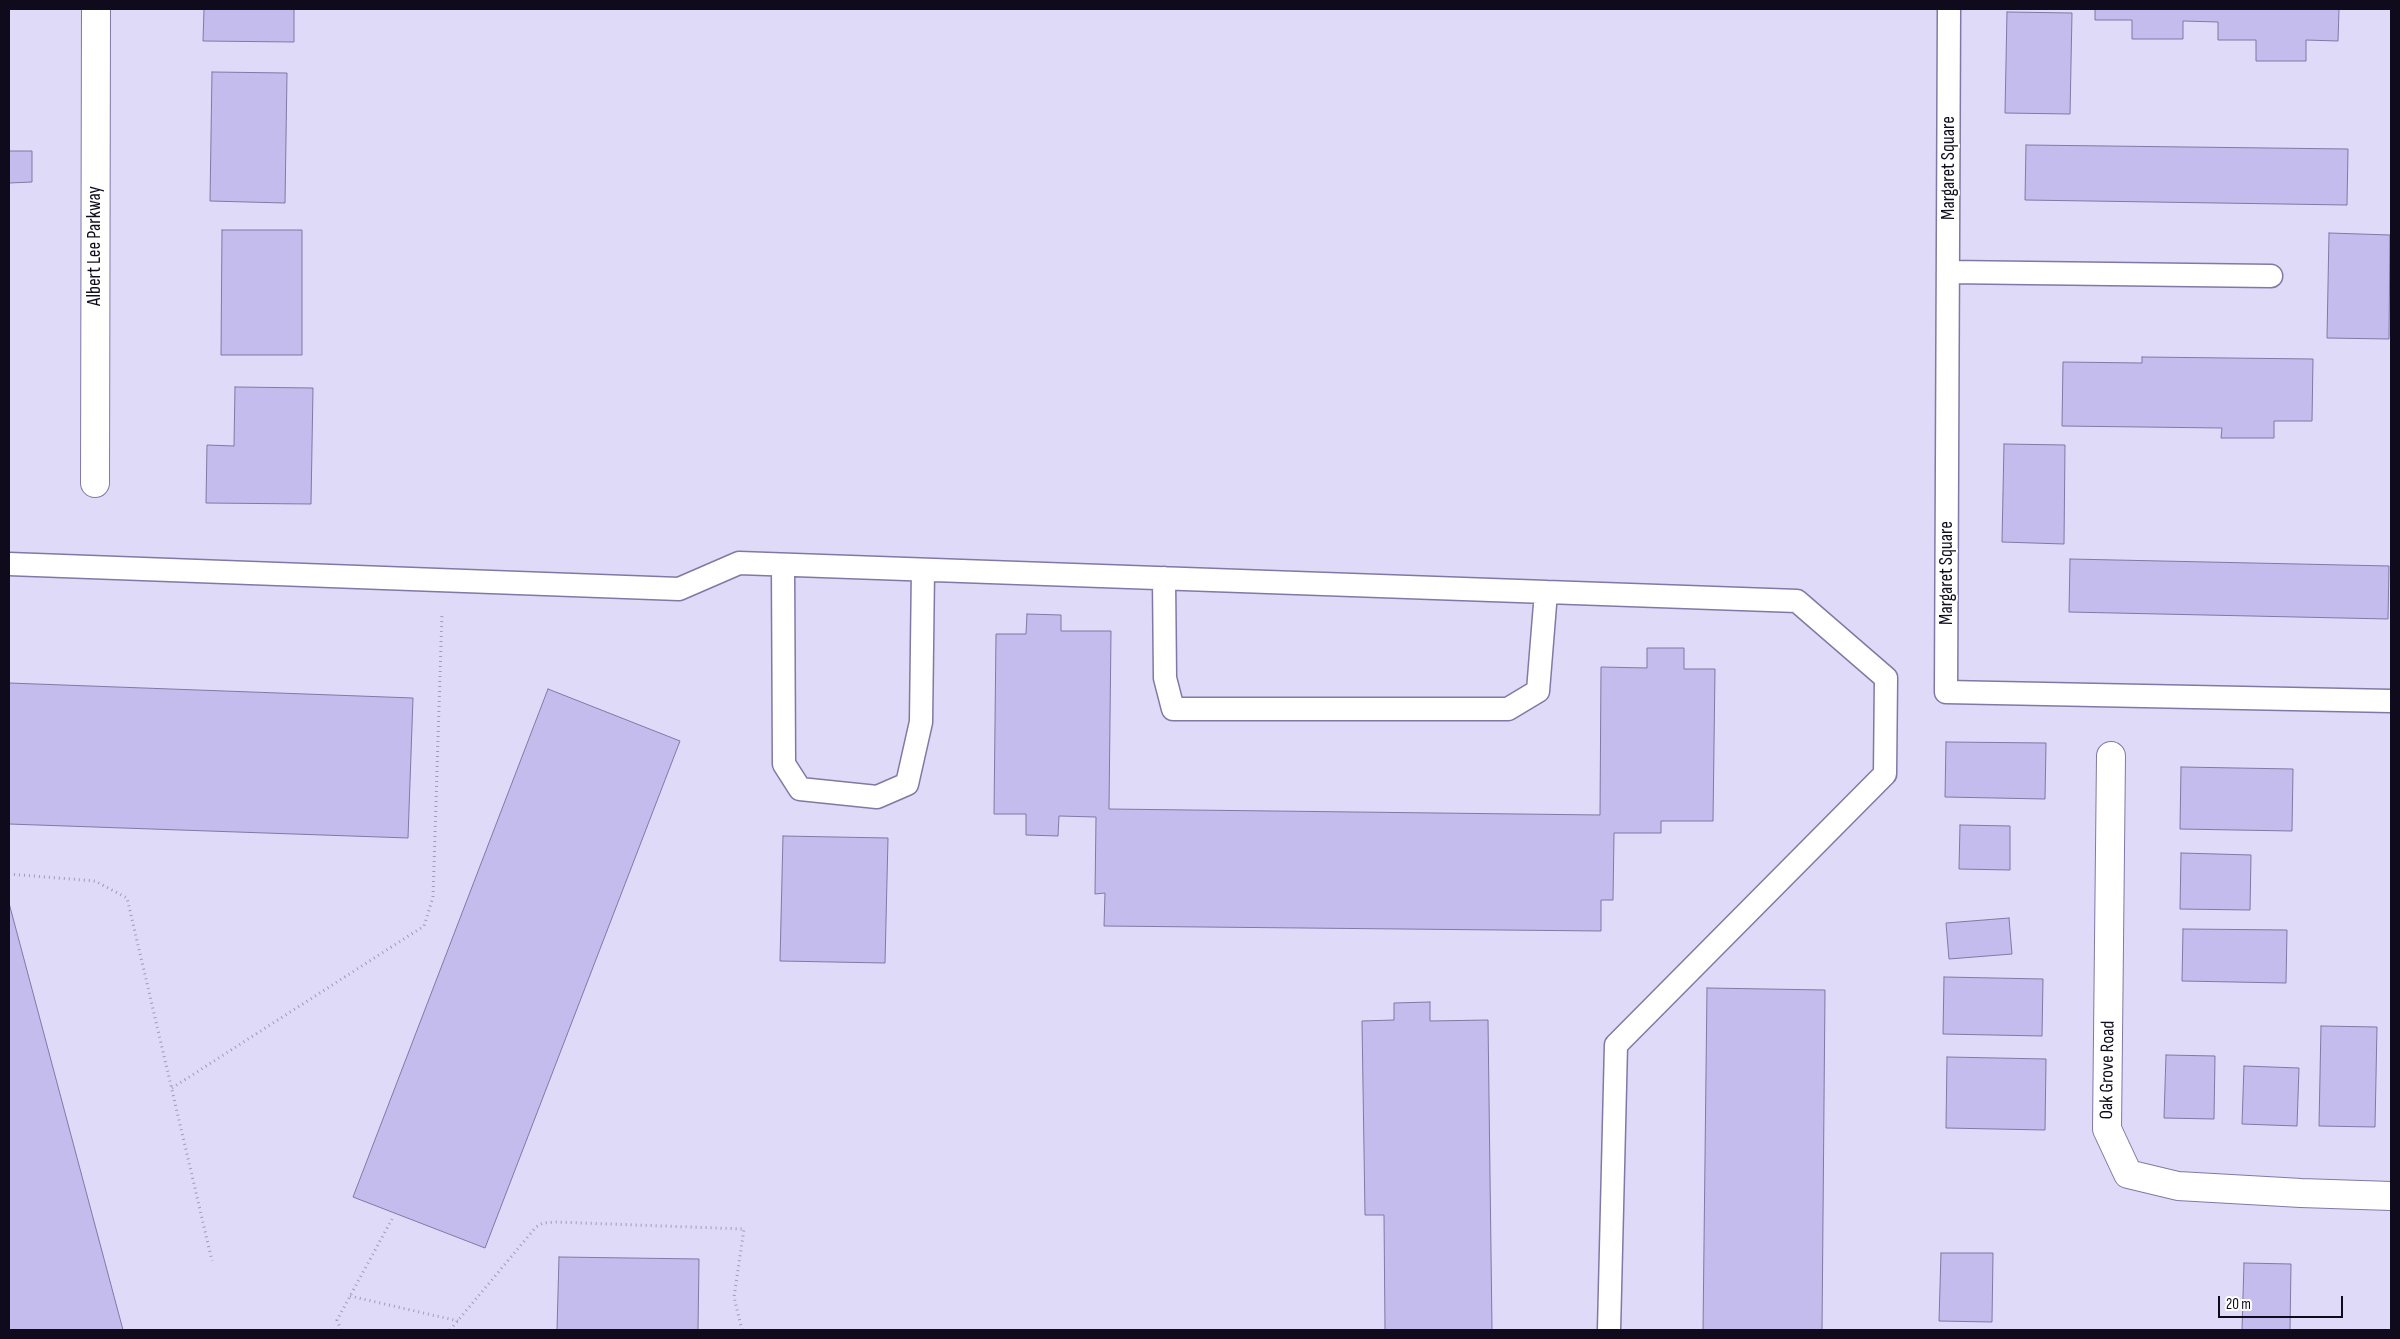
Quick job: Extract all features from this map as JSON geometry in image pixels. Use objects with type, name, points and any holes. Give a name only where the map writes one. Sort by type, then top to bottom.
[{"type":"street","name":"Albert Lee Parkway","points":[[95,483],[96,9]]},
{"type":"street","name":"Oak Grove Road","points":[[2111,756],[2107,1129],[2128,1174],[2178,1186],[2301,1194],[2391,1196]]},
{"type":"lane","name":"Margaret Square","points":[[1950,9],[1946,692],[2391,701]]},
{"type":"lane","points":[[1949,272],[2271,276]]},
{"type":"lane","points":[[9,564],[679,589],[739,562],[1797,600],[1886,678],[1885,774],[1616,1045],[1609,1330]]},
{"type":"lane","points":[[783,564],[784,764],[800,789],[877,797],[908,784],[921,722],[923,570]]},
{"type":"lane","points":[[1164,578],[1165,678],[1173,709],[1508,709],[1538,691],[1546,592]]},
{"type":"path","points":[[172,1088],[424,926],[433,897],[443,580]]},
{"type":"path","points":[[9,874],[95,881],[127,898],[212,1262]]},
{"type":"path","points":[[341,1330],[337,1320],[392,1219]]},
{"type":"path","points":[[450,1330],[536,1227],[543,1223],[556,1222],[744,1229],[734,1298],[742,1330]]},
{"type":"path","points":[[350,1296],[458,1321]]},
{"type":"building","points":[[204,9],[294,9],[294,42],[203,41]]},
{"type":"building","points":[[2095,9],[2339,9],[2338,41],[2306,40],[2306,61],[2256,61],[2256,40],[2218,40],[2218,22],[2183,21],[2183,39],[2132,39],[2132,20],[2095,20]]},
{"type":"building","points":[[2007,12],[2072,13],[2070,114],[2005,113]]},
{"type":"building","points":[[212,72],[287,73],[285,203],[210,201]]},
{"type":"building","points":[[2026,145],[2348,149],[2347,205],[2025,200]]},
{"type":"building","points":[[9,151],[32,151],[32,182],[9,183]]},
{"type":"building","points":[[222,230],[302,230],[302,355],[221,355]]},
{"type":"building","points":[[2329,233],[2390,235],[2389,339],[2327,338]]},
{"type":"building","points":[[2142,357],[2313,359],[2312,421],[2274,421],[2274,438],[2221,438],[2222,428],[2062,426],[2063,362],[2142,363]]},
{"type":"building","points":[[235,387],[313,388],[311,504],[206,503],[207,445],[234,446]]},
{"type":"building","points":[[2004,444],[2065,445],[2064,544],[2002,542]]},
{"type":"building","points":[[2070,559],[2389,566],[2388,619],[2069,612]]},
{"type":"building","points":[[1027,614],[1061,615],[1061,631],[1111,631],[1109,809],[1600,815],[1601,667],[1647,668],[1647,648],[1684,648],[1684,669],[1715,669],[1713,821],[1661,821],[1661,833],[1614,833],[1613,900],[1601,900],[1601,931],[1104,926],[1105,893],[1095,894],[1096,817],[1059,816],[1058,836],[1026,835],[1026,814],[994,814],[996,634],[1026,634]]},
{"type":"building","points":[[9,683],[413,698],[408,838],[9,824]]},
{"type":"building","points":[[548,689],[680,741],[485,1248],[353,1197]]},
{"type":"building","points":[[1946,742],[2046,743],[2045,799],[1945,797]]},
{"type":"building","points":[[2181,767],[2293,769],[2292,831],[2180,829]]},
{"type":"building","points":[[1960,825],[2010,826],[2010,870],[1959,869]]},
{"type":"building","points":[[783,836],[888,838],[885,963],[780,961]]},
{"type":"building","points":[[2181,853],[2251,855],[2250,910],[2180,909]]},
{"type":"building","points":[[9,903],[123,1330],[9,1330]]},
{"type":"building","points":[[2009,918],[2012,954],[1949,959],[1946,923]]},
{"type":"building","points":[[2183,929],[2287,930],[2286,983],[2182,981]]},
{"type":"building","points":[[1944,977],[2043,979],[2042,1036],[1943,1034]]},
{"type":"building","points":[[1707,988],[1825,990],[1822,1330],[1703,1330]]},
{"type":"building","points":[[1430,1002],[1430,1021],[1488,1020],[1492,1330],[1385,1330],[1384,1215],[1365,1215],[1362,1021],[1394,1020],[1394,1003]]},
{"type":"building","points":[[2321,1026],[2377,1027],[2375,1127],[2319,1126]]},
{"type":"building","points":[[2166,1055],[2215,1056],[2214,1119],[2164,1118]]},
{"type":"building","points":[[1947,1057],[2046,1059],[2045,1130],[1946,1128]]},
{"type":"building","points":[[2244,1066],[2299,1068],[2297,1126],[2242,1124]]},
{"type":"building","points":[[1941,1253],[1993,1253],[1992,1322],[1939,1321]]},
{"type":"building","points":[[559,1257],[699,1259],[698,1330],[557,1330]]},
{"type":"building","points":[[2244,1263],[2291,1264],[2290,1330],[2242,1330]]}]
